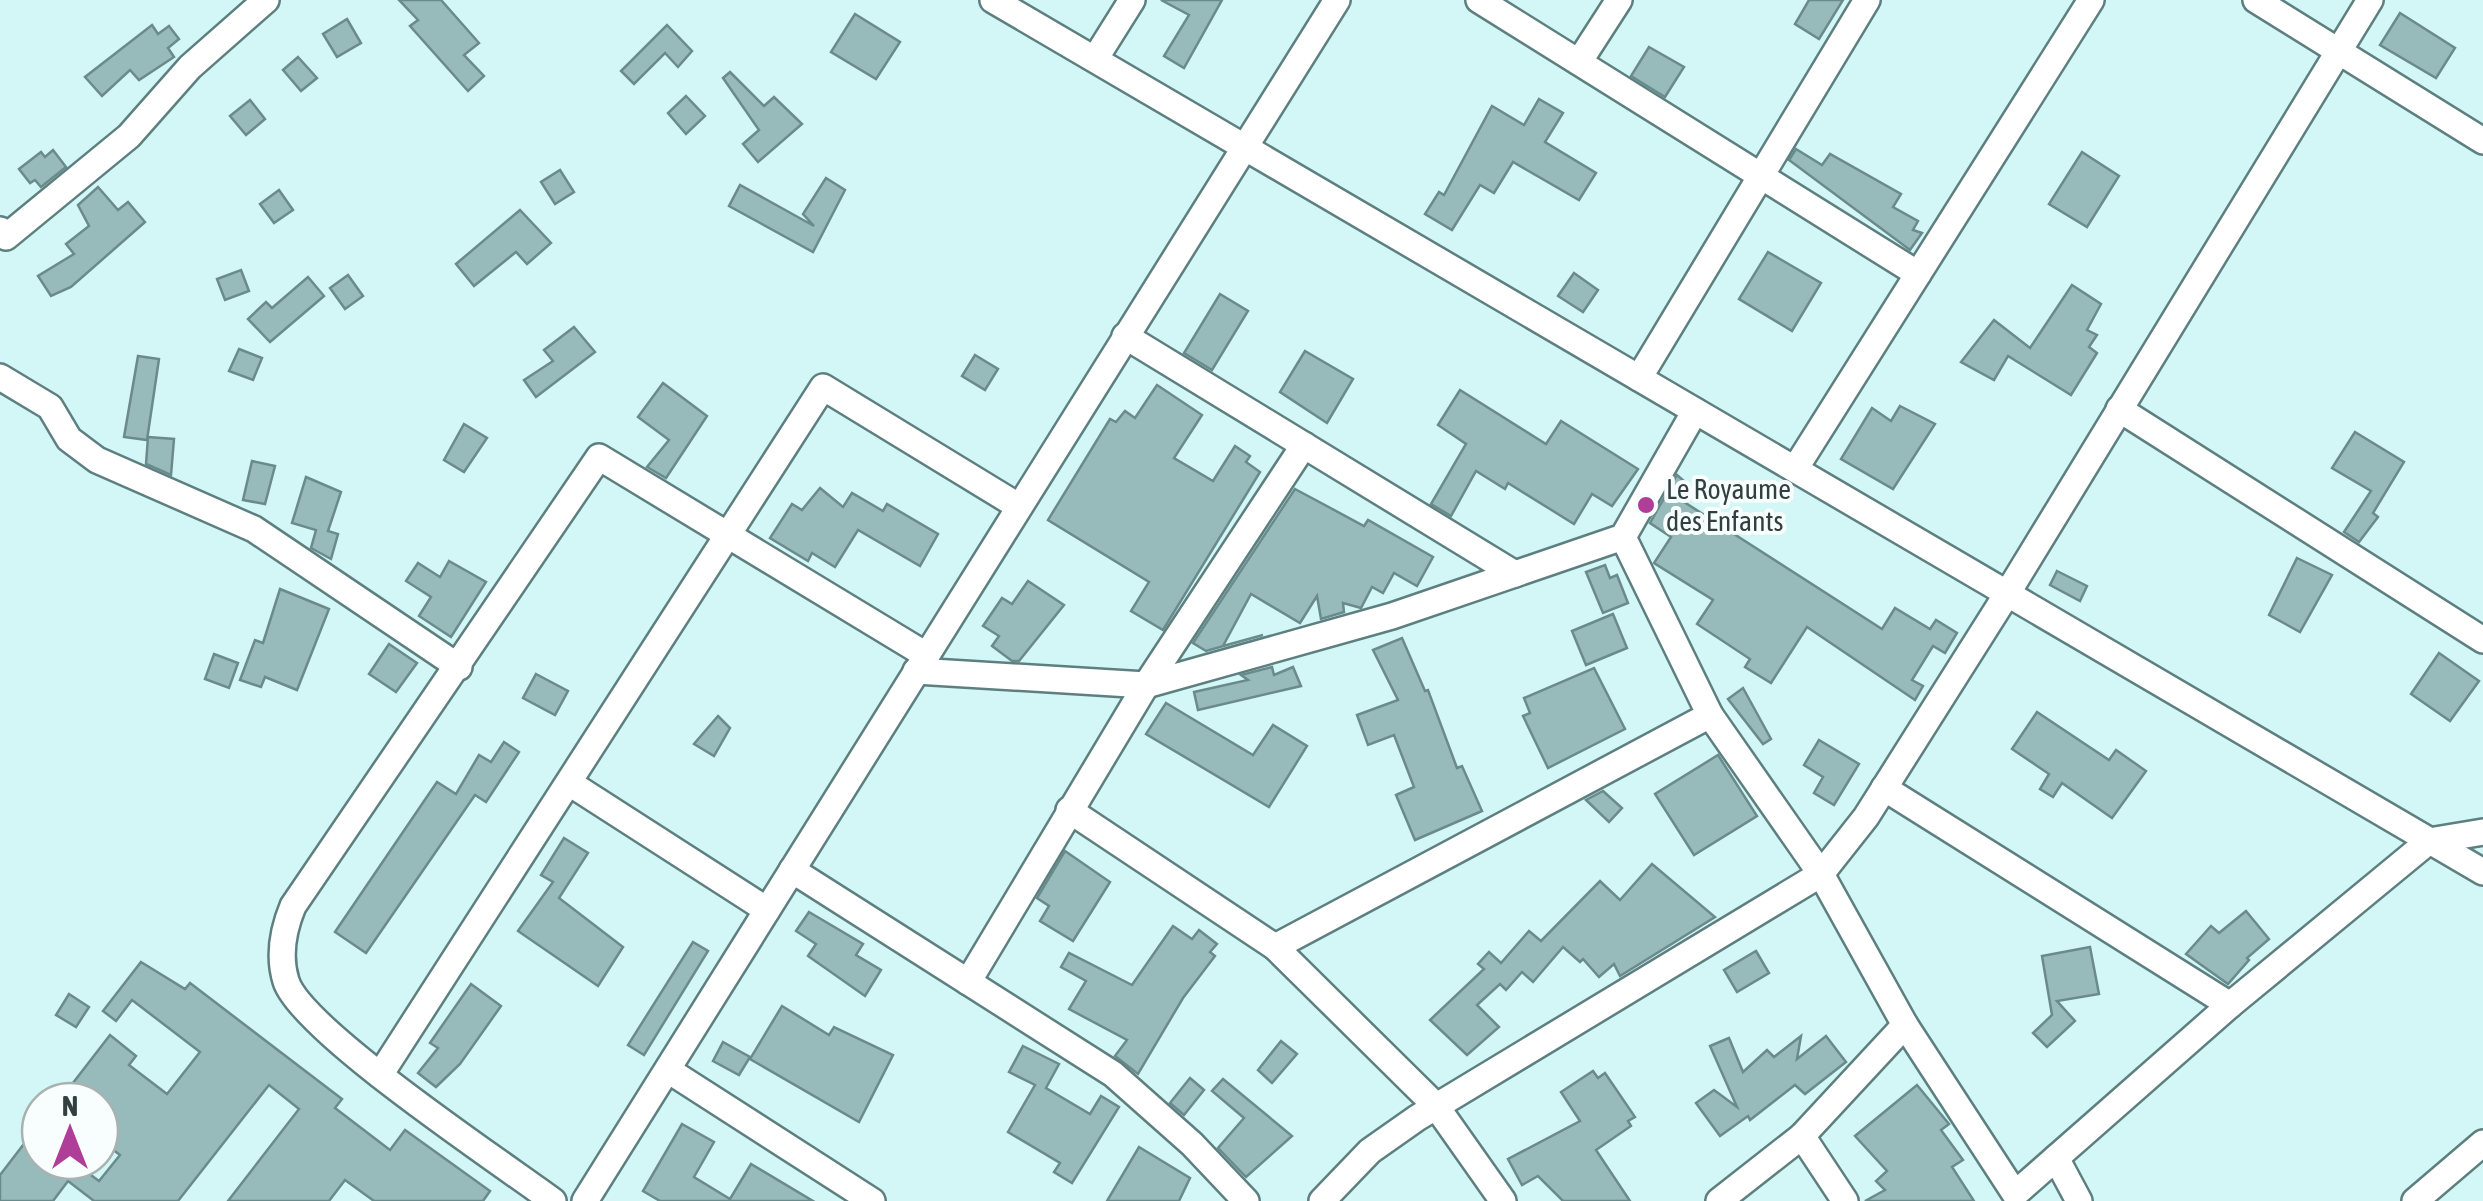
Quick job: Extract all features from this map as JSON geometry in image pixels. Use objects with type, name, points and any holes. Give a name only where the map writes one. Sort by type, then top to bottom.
[{"type":"street","points":[[0,230],[6,237],[129,136],[190,67],[266,0]]},
{"type":"street","points":[[993,0],[2483,872]]},
{"type":"street","points":[[1094,59],[1132,0]]},
{"type":"street","points":[[586,1201],[1336,0]]},
{"type":"street","points":[[1479,0],[1918,274]]},
{"type":"street","points":[[1579,62],[1619,0]]},
{"type":"street","points":[[1639,378],[1867,0]]},
{"type":"street","points":[[1794,469],[2091,0]]},
{"type":"street","points":[[2256,0],[2483,141]]},
{"type":"street","points":[[1322,1201],[1370,1151],[1436,1106],[1821,874],[1884,788],[2007,594],[2370,0]]},
{"type":"street","points":[[1125,336],[1515,574]]},
{"type":"street","points":[[0,377],[50,406],[68,439],[96,460],[254,530],[459,667]]},
{"type":"street","points":[[380,1074],[823,386],[1018,506]]},
{"type":"street","points":[[2119,409],[2483,640]]},
{"type":"street","points":[[553,1201],[380,1074],[297,1003],[286,984],[282,958],[284,929],[293,906],[599,457],[728,535],[921,663],[1146,685],[1392,616],[1623,537],[1695,411]]},
{"type":"street","points":[[968,982],[1146,685],[1304,445]]},
{"type":"street","points":[[1623,537],[1710,715],[1821,874],[1905,1025],[2015,1194],[2230,1005],[2429,841],[2483,832]]},
{"type":"street","points":[[1275,948],[1710,715]]},
{"type":"street","points":[[570,784],[767,910]]},
{"type":"street","points":[[1884,788],[2230,1005]]},
{"type":"street","points":[[1069,810],[1275,948],[1436,1106],[1503,1201]]},
{"type":"street","points":[[792,870],[1113,1074],[1192,1144],[1246,1201]]},
{"type":"street","points":[[1718,1201],[1802,1136],[1905,1025]]},
{"type":"street","points":[[668,1070],[872,1201]]},
{"type":"street","points":[[1802,1136],[1845,1201]]},
{"type":"street","points":[[2414,1201],[2483,1143]]},
{"type":"street","points":[[2056,1158],[2080,1201]]},
{"type":"building","points":[[399,0],[441,0],[479,43],[464,55],[484,76],[468,91],[410,26],[418,20]]},
{"type":"building","points":[[1161,0],[1222,0],[1184,68],[1164,56],[1189,15]]},
{"type":"building","points":[[1809,0],[1843,0],[1819,39],[1795,24]]},
{"type":"building","points":[[2400,13],[2455,48],[2436,78],[2380,45]]},
{"type":"building","points":[[855,14],[900,42],[876,79],[831,52]]},
{"type":"building","points":[[347,19],[361,43],[337,57],[323,34]]},
{"type":"building","points":[[152,25],[158,34],[169,26],[179,39],[168,48],[174,57],[139,80],[130,70],[102,96],[85,77]]},
{"type":"building","points":[[667,25],[692,51],[678,67],[665,53],[634,84],[621,71]]},
{"type":"building","points":[[1649,47],[1684,67],[1665,97],[1631,76]]},
{"type":"building","points":[[298,57],[317,78],[301,91],[283,70]]},
{"type":"building","points":[[730,72],[764,106],[774,97],[802,124],[758,162],[743,144],[759,130],[723,78]]},
{"type":"building","points":[[686,96],[705,116],[686,134],[668,113]]},
{"type":"building","points":[[1539,99],[1563,113],[1545,142],[1596,173],[1579,200],[1513,162],[1494,193],[1480,185],[1452,230],[1425,214],[1439,192],[1444,195],[1492,106],[1524,125]]},
{"type":"building","points":[[250,100],[265,119],[246,135],[230,116]]},
{"type":"building","points":[[1796,149],[1822,165],[1830,154],[1901,194],[1893,207],[1918,221],[1913,230],[1922,233],[1910,250],[1789,160]]},
{"type":"building","points":[[53,150],[66,167],[41,187],[35,180],[30,183],[19,169],[41,152],[45,157]]},
{"type":"building","points":[[2082,152],[2119,176],[2087,227],[2049,204]]},
{"type":"building","points":[[560,170],[574,192],[555,204],[541,182]]},
{"type":"building","points":[[826,178],[845,190],[813,252],[729,206],[740,185],[814,226],[803,214]]},
{"type":"building","points":[[98,187],[118,210],[128,202],[145,222],[71,287],[51,296],[38,276],[74,254],[66,244],[89,226],[78,205]]},
{"type":"building","points":[[279,190],[293,210],[274,223],[260,204]]},
{"type":"building","points":[[520,210],[551,243],[527,264],[516,252],[474,286],[456,264]]},
{"type":"building","points":[[1768,252],[1821,283],[1792,331],[1739,299]]},
{"type":"building","points":[[241,270],[249,291],[225,300],[217,279]]},
{"type":"building","points":[[1574,273],[1598,290],[1583,312],[1558,296]]},
{"type":"building","points":[[348,275],[363,296],[345,309],[330,288]]},
{"type":"building","points":[[308,277],[324,296],[270,342],[248,319],[266,302],[272,308]]},
{"type":"building","points":[[2072,285],[2101,304],[2087,330],[2097,335],[2089,347],[2097,353],[2071,395],[2008,356],[1994,380],[1961,362],[1994,320],[2030,348]]},
{"type":"building","points":[[1220,294],[1248,311],[1212,370],[1184,353]]},
{"type":"building","points":[[574,327],[595,352],[536,397],[524,380],[553,361],[544,350]]},
{"type":"building","points":[[239,349],[262,358],[253,380],[229,371]]},
{"type":"building","points":[[1305,351],[1353,379],[1327,423],[1280,392]]},
{"type":"building","points":[[975,355],[998,369],[985,390],[962,376]]},
{"type":"building","points":[[138,356],[159,359],[147,440],[124,437]]},
{"type":"building","points":[[663,383],[707,416],[666,478],[647,467],[669,440],[638,417]]},
{"type":"building","points":[[1157,385],[1202,415],[1174,458],[1213,481],[1235,446],[1250,456],[1246,462],[1260,472],[1163,630],[1131,611],[1149,582],[1048,520],[1110,419],[1116,422],[1125,411],[1135,418]]},
{"type":"building","points":[[1460,390],[1546,444],[1561,421],[1638,469],[1612,506],[1592,494],[1574,524],[1508,483],[1505,489],[1476,471],[1451,516],[1431,504],[1466,444],[1438,425]]},
{"type":"building","points":[[1900,406],[1935,424],[1893,489],[1841,459],[1872,408],[1891,421]]},
{"type":"building","points":[[464,424],[487,438],[464,472],[444,460]]},
{"type":"building","points":[[2355,432],[2404,462],[2373,513],[2378,517],[2359,542],[2344,532],[2371,491],[2332,468]]},
{"type":"building","points":[[148,437],[174,439],[171,475],[146,464]]},
{"type":"building","points":[[252,461],[275,466],[265,504],[243,500]]},
{"type":"building","points":[[1677,475],[1692,488],[1681,500],[1882,629],[1895,608],[1930,629],[1936,620],[1957,633],[1945,653],[1933,646],[1912,680],[1923,686],[1915,700],[1807,627],[1771,683],[1745,667],[1750,659],[1697,624],[1713,600],[1654,563],[1671,537],[1650,523]]},
{"type":"building","points":[[306,477],[341,492],[328,531],[338,534],[331,559],[311,548],[316,530],[292,523]]},
{"type":"building","points":[[820,488],[843,507],[852,493],[883,511],[887,504],[938,534],[920,566],[858,530],[835,567],[812,553],[808,561],[770,538],[792,504],[802,510]]},
{"type":"building","points":[[1295,489],[1364,526],[1368,520],[1433,557],[1417,586],[1394,573],[1383,593],[1372,587],[1361,608],[1343,603],[1344,612],[1321,619],[1317,596],[1300,623],[1251,594],[1223,646],[1263,635],[1206,651],[1193,643]]},
{"type":"building","points":[[2297,558],[2332,575],[2300,632],[2269,615]]},
{"type":"building","points":[[449,561],[486,582],[451,637],[419,616],[431,597],[406,581],[418,563],[440,577]]},
{"type":"building","points":[[1605,565],[1610,578],[1617,575],[1628,603],[1603,613],[1586,572]]},
{"type":"building","points":[[2057,571],[2087,586],[2080,601],[2050,585]]},
{"type":"building","points":[[1028,581],[1064,605],[1019,661],[1012,661],[992,646],[999,636],[983,626],[1002,598],[1012,604]]},
{"type":"building","points":[[280,589],[329,609],[297,690],[265,677],[261,687],[240,680],[255,640],[263,643]]},
{"type":"building","points":[[1613,614],[1627,648],[1586,665],[1572,631]]},
{"type":"building","points":[[1402,638],[1425,691],[1428,690],[1457,768],[1462,766],[1482,811],[1415,840],[1396,795],[1414,787],[1394,735],[1368,745],[1357,715],[1398,700],[1373,650]]},
{"type":"building","points":[[389,644],[417,663],[396,692],[369,674]]},
{"type":"building","points":[[2439,653],[2479,681],[2450,721],[2411,694]]},
{"type":"building","points":[[214,654],[238,663],[229,688],[205,679]]},
{"type":"building","points":[[1272,667],[1274,675],[1293,667],[1301,686],[1198,710],[1194,692],[1248,680],[1241,675]]},
{"type":"building","points":[[1594,668],[1625,729],[1548,768],[1523,716],[1530,713],[1524,698]]},
{"type":"building","points":[[536,674],[568,691],[555,715],[523,698]]},
{"type":"building","points":[[1743,688],[1771,739],[1763,744],[1728,699]]},
{"type":"building","points":[[1166,703],[1253,755],[1273,725],[1307,746],[1269,807],[1146,734]]},
{"type":"building","points":[[2037,712],[2109,760],[2116,750],[2146,771],[2112,818],[2062,783],[2053,797],[2040,789],[2049,774],[2012,749]]},
{"type":"building","points":[[718,716],[730,728],[714,756],[694,744]]},
{"type":"building","points":[[1819,740],[1859,764],[1834,805],[1814,793],[1823,777],[1804,765]]},
{"type":"building","points":[[504,742],[519,752],[486,802],[475,795],[366,953],[335,932],[437,782],[456,794],[479,755],[491,762]]},
{"type":"building","points":[[1718,755],[1757,816],[1694,855],[1655,794]]},
{"type":"building","points":[[1603,791],[1622,808],[1609,822],[1586,800]]},
{"type":"building","points":[[564,838],[588,853],[559,898],[623,947],[598,986],[518,931],[553,882],[541,875]]},
{"type":"building","points":[[1065,851],[1110,882],[1073,941],[1040,921],[1049,906],[1037,898]]},
{"type":"building","points":[[1652,864],[1715,917],[1620,976],[1614,964],[1599,977],[1583,959],[1580,962],[1563,947],[1533,982],[1522,972],[1506,990],[1500,984],[1477,1005],[1499,1027],[1467,1055],[1430,1020],[1484,969],[1478,964],[1489,952],[1501,963],[1529,931],[1541,941],[1600,881],[1620,900]]},
{"type":"building","points":[[2246,911],[2269,939],[2247,958],[2228,984],[2186,954],[2211,926],[2219,933]]},
{"type":"building","points":[[809,912],[863,944],[856,955],[881,970],[865,996],[808,956],[816,944],[796,931]]},
{"type":"building","points":[[1173,926],[1192,939],[1199,930],[1217,944],[1210,952],[1215,956],[1183,998],[1138,1074],[1115,1056],[1127,1040],[1069,1009],[1086,981],[1061,967],[1069,953],[1132,985]]},
{"type":"building","points":[[693,942],[708,951],[644,1055],[628,1045]]},
{"type":"building","points":[[2090,947],[2099,994],[2057,1001],[2075,1021],[2047,1047],[2033,1033],[2052,1015],[2042,956]]},
{"type":"building","points":[[1756,951],[1769,973],[1737,992],[1724,970]]},
{"type":"building","points":[[141,962],[185,989],[190,983],[342,1099],[335,1108],[390,1150],[405,1130],[490,1191],[483,1201],[374,1201],[345,1180],[329,1201],[228,1201],[299,1109],[269,1085],[178,1201],[94,1201],[68,1181],[120,1181],[120,1081],[74,1081],[110,1035],[136,1056],[129,1065],[167,1094],[200,1052],[132,1000],[116,1021],[103,1011]]},
{"type":"building","points":[[471,984],[501,1006],[460,1064],[436,1087],[418,1073],[438,1048],[430,1043]]},
{"type":"building","points":[[69,994],[89,1007],[76,1027],[56,1015]]},
{"type":"building","points":[[782,1006],[829,1035],[834,1027],[893,1055],[859,1122],[750,1059]]},
{"type":"building","points":[[1801,1036],[1797,1059],[1826,1036],[1846,1062],[1805,1094],[1795,1085],[1750,1120],[1748,1116],[1720,1136],[1696,1103],[1714,1090],[1737,1107],[1710,1046],[1729,1038],[1743,1072],[1767,1050],[1774,1057]]},
{"type":"building","points":[[1281,1041],[1297,1054],[1272,1083],[1258,1070]]},
{"type":"building","points":[[723,1042],[750,1057],[739,1075],[713,1061]]},
{"type":"building","points":[[1023,1046],[1059,1064],[1046,1088],[1090,1114],[1101,1096],[1119,1107],[1072,1183],[1054,1172],[1060,1163],[1008,1132],[1035,1085],[1009,1072]]},
{"type":"building","points":[[1593,1071],[1598,1078],[1605,1073],[1635,1117],[1628,1121],[1631,1126],[1596,1150],[1630,1201],[1563,1201],[1538,1176],[1522,1185],[1508,1159],[1580,1121],[1561,1092]]},
{"type":"building","points":[[1190,1078],[1204,1090],[1184,1115],[1170,1103]]},
{"type":"building","points":[[1223,1079],[1292,1136],[1246,1177],[1218,1148],[1244,1118],[1212,1091]]},
{"type":"building","points":[[1917,1085],[1949,1124],[1941,1130],[1963,1160],[1952,1167],[1974,1201],[1865,1201],[1885,1190],[1876,1181],[1887,1171],[1855,1136]]},
{"type":"building","points":[[682,1124],[714,1142],[694,1177],[730,1199],[751,1164],[813,1201],[660,1201],[643,1191]]},
{"type":"building","points":[[1139,1147],[1190,1178],[1179,1201],[1107,1201]]},
{"type":"building","points":[[20,1149],[20,1181],[68,1181],[53,1201],[0,1201],[0,1175]]},
{"type":"place","name":"Le Royaume des Enfants","points":[[1646,505]]}]
